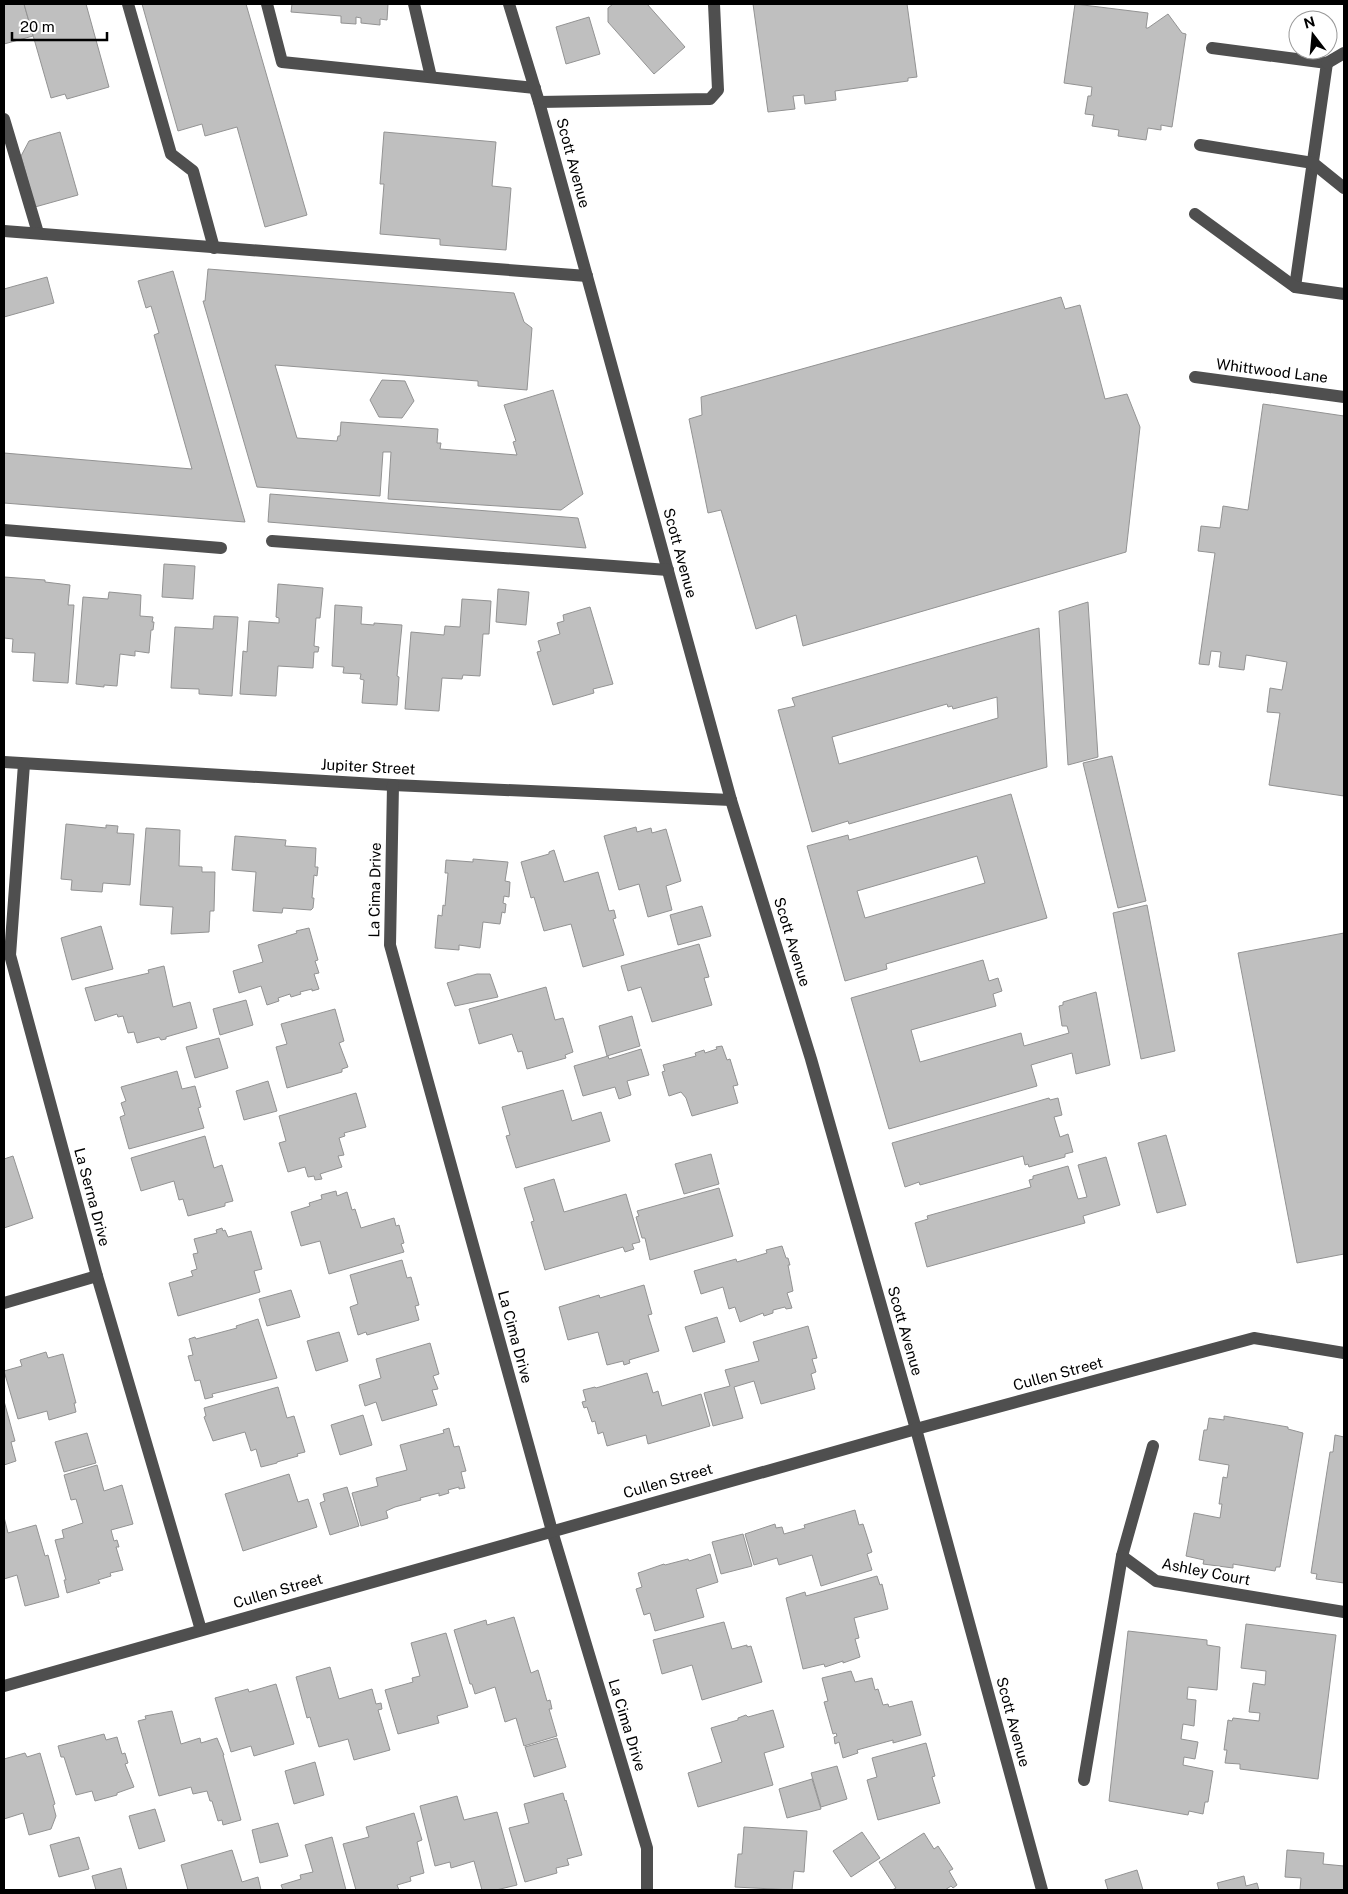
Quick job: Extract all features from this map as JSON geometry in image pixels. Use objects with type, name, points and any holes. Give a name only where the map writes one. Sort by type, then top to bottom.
[{"type":"street","points":[[128,4],[172,154],[193,171],[214,248]]},
{"type":"street","points":[[266,4],[282,62],[535,88]]},
{"type":"street","points":[[414,4],[431,77]]},
{"type":"street","name":"Scott Avenue","points":[[510,4],[539,102],[731,800],[813,1069],[916,1429],[1042,1890]]},
{"type":"street","points":[[539,102],[710,99],[718,90],[714,4]]},
{"type":"street","points":[[1212,48],[1327,63],[1344,53]]},
{"type":"street","points":[[1295,287],[1327,63]]},
{"type":"street","points":[[4,119],[38,233]]},
{"type":"street","points":[[1200,146],[1313,163],[1344,188]]},
{"type":"street","points":[[1195,214],[1295,287],[1344,294]]},
{"type":"street","points":[[4,230],[587,276]]},
{"type":"street","name":"Whittwood Lane","points":[[1196,377],[1344,397]]},
{"type":"street","points":[[4,530],[221,548]]},
{"type":"street","points":[[272,541],[668,570]]},
{"type":"street","name":"Jupiter Street","points":[[4,762],[393,785],[731,800]]},
{"type":"street","name":"La Serna Drive","points":[[24,764],[10,955],[97,1276],[201,1630]]},
{"type":"street","name":"La Cima Drive","points":[[393,785],[390,945],[552,1531],[647,1848],[647,1890]]},
{"type":"street","points":[[4,1303],[97,1276]]},
{"type":"street","name":"Cullen Street","points":[[4,1686],[916,1429],[1254,1338],[1344,1353]]},
{"type":"street","points":[[1084,1780],[1122,1556],[1153,1446]]},
{"type":"street","name":"Ashley Court","points":[[1122,1556],[1156,1582],[1344,1612]]},
{"type":"building","points":[[4,4],[24,4],[33,36],[4,44]]},
{"type":"building","points":[[24,4],[86,4],[109,87],[67,99],[65,94],[51,98]]},
{"type":"building","points":[[142,4],[246,4],[307,215],[265,227],[237,127],[205,136],[202,124],[178,131]]},
{"type":"building","points":[[292,4],[388,4],[387,20],[380,19],[380,25],[361,23],[361,18],[356,17],[356,24],[341,23],[341,16],[291,12]]},
{"type":"building","points":[[613,4],[647,4],[685,47],[654,74],[608,22],[608,8]]},
{"type":"building","points":[[753,4],[907,4],[917,77],[908,78],[908,81],[835,91],[836,100],[805,104],[804,95],[793,96],[795,109],[768,112]]},
{"type":"building","points":[[1075,4],[1148,13],[1146,28],[1168,14],[1182,33],[1186,34],[1172,127],[1161,125],[1161,130],[1148,128],[1146,140],[1118,136],[1119,130],[1092,126],[1094,115],[1085,114],[1088,96],[1091,96],[1092,87],[1064,83]]},
{"type":"building","points":[[589,17],[600,54],[566,64],[556,27]]},
{"type":"building","points":[[60,132],[78,195],[35,207],[21,156],[29,141]]},
{"type":"building","points":[[384,132],[496,142],[492,186],[511,188],[506,250],[440,245],[440,239],[380,234],[384,184],[380,184]]},
{"type":"building","points":[[208,269],[514,293],[524,322],[532,328],[527,390],[478,386],[478,381],[275,365],[297,438],[337,441],[338,436],[340,436],[341,422],[438,429],[437,443],[441,443],[440,449],[517,455],[513,442],[516,441],[504,405],[553,390],[583,494],[561,510],[388,499],[391,452],[383,452],[380,496],[257,487],[203,301],[205,301]]},
{"type":"building","points":[[173,271],[245,522],[4,503],[4,453],[192,469],[154,335],[159,333],[151,306],[146,308],[138,281]]},
{"type":"building","points":[[47,277],[54,303],[4,317],[4,289]]},
{"type":"building","points":[[1061,297],[1065,309],[1080,305],[1105,399],[1127,394],[1140,427],[1126,552],[803,646],[796,615],[756,629],[721,510],[708,513],[689,419],[702,415],[701,397]]},
{"type":"building","points":[[382,380],[405,381],[414,401],[402,418],[379,417],[370,400]]},
{"type":"building","points":[[1263,404],[1344,416],[1344,796],[1269,785],[1280,713],[1267,712],[1270,688],[1282,690],[1287,662],[1246,655],[1244,670],[1219,667],[1221,652],[1211,651],[1209,665],[1199,664],[1215,553],[1198,551],[1201,526],[1220,528],[1223,506],[1248,510]]},
{"type":"building","points":[[270,494],[578,518],[586,548],[268,522]]},
{"type":"building","points":[[164,564],[195,566],[193,599],[162,597]]},
{"type":"building","points":[[4,577],[45,580],[45,582],[70,585],[68,605],[74,605],[68,683],[33,681],[35,653],[12,652],[13,639],[4,638]]},
{"type":"building","points":[[278,584],[323,588],[320,618],[316,618],[314,646],[319,647],[318,652],[314,652],[313,668],[278,666],[276,696],[240,694],[243,651],[247,652],[249,621],[279,623],[279,618],[276,617]]},
{"type":"building","points":[[498,589],[529,592],[526,625],[496,622]]},
{"type":"building","points":[[109,592],[141,595],[140,616],[153,617],[152,622],[154,622],[153,630],[151,630],[149,653],[135,651],[135,656],[120,654],[117,686],[104,685],[104,687],[76,684],[83,597],[108,599]]},
{"type":"building","points":[[462,599],[491,601],[489,634],[483,634],[480,676],[463,675],[462,679],[442,678],[439,711],[405,709],[411,632],[444,635],[445,626],[460,627]]},
{"type":"building","points":[[1088,602],[1098,757],[1068,765],[1059,611]]},
{"type":"building","points":[[335,605],[362,607],[361,624],[402,625],[397,676],[399,677],[397,705],[362,703],[364,680],[360,679],[361,674],[343,673],[344,667],[332,666]]},
{"type":"building","points":[[590,607],[613,684],[593,689],[594,693],[553,705],[537,652],[541,651],[538,641],[560,634],[557,623],[564,621],[563,615]]},
{"type":"building","points":[[214,616],[238,617],[232,696],[199,694],[199,689],[171,688],[175,627],[213,629]]},
{"type":"building","points":[[1039,628],[1047,767],[849,824],[848,821],[812,832],[778,710],[795,706],[792,698]],"holes":[[[997,697],[998,718],[839,764],[832,737],[947,704],[948,707],[952,706],[953,709]]]},
{"type":"building","points":[[1112,756],[1146,901],[1118,908],[1083,763]]},
{"type":"building","points":[[1011,794],[1047,918],[886,964],[887,969],[845,981],[807,846],[848,835],[849,840]],"holes":[[[977,856],[985,883],[865,918],[857,891]]]},
{"type":"building","points":[[66,824],[106,828],[106,825],[118,826],[117,833],[134,834],[130,885],[103,883],[102,892],[71,890],[72,880],[61,879]]},
{"type":"building","points":[[636,827],[637,832],[651,828],[652,833],[666,829],[681,881],[666,886],[672,910],[648,917],[639,884],[619,890],[604,836]]},
{"type":"building","points":[[146,828],[180,830],[179,866],[202,867],[202,872],[215,872],[214,911],[210,911],[209,932],[171,934],[173,907],[140,905]]},
{"type":"building","points":[[235,836],[286,840],[285,846],[316,848],[315,867],[318,867],[317,876],[314,875],[313,908],[311,910],[283,908],[282,913],[253,911],[256,872],[232,870]]},
{"type":"building","points":[[554,850],[564,882],[598,872],[609,911],[614,910],[616,918],[613,919],[624,955],[583,967],[571,924],[544,931],[534,897],[531,898],[521,862],[549,854],[549,852]]},
{"type":"building","points":[[473,859],[508,862],[505,881],[510,882],[509,897],[504,896],[503,903],[506,904],[505,913],[502,912],[500,924],[483,922],[480,948],[459,945],[459,950],[435,948],[438,915],[442,916],[443,905],[445,906],[448,873],[445,873],[446,860],[473,862]]},
{"type":"building","points":[[1147,905],[1175,1051],[1141,1059],[1113,913]]},
{"type":"building","points":[[702,906],[711,936],[678,945],[670,915]]},
{"type":"building","points":[[101,926],[113,969],[72,980],[61,938]]},
{"type":"building","points":[[309,928],[318,960],[315,961],[319,973],[314,974],[319,989],[300,992],[301,994],[291,997],[290,994],[278,998],[279,1001],[267,1005],[261,986],[239,993],[233,971],[263,962],[258,945]]},
{"type":"building","points":[[1344,933],[1344,1254],[1297,1263],[1238,953]]},
{"type":"building","points":[[699,944],[709,977],[704,978],[712,1005],[652,1022],[641,987],[628,991],[621,966]]},
{"type":"building","points":[[983,960],[989,981],[998,978],[1002,991],[993,994],[996,1006],[911,1030],[920,1062],[1021,1033],[1024,1046],[1069,1033],[1067,1026],[1062,1026],[1059,1006],[1063,1005],[1063,1002],[1096,992],[1110,1065],[1076,1074],[1072,1053],[1031,1065],[1037,1086],[889,1129],[851,998]]},
{"type":"building","points":[[164,966],[173,1007],[190,1002],[197,1028],[166,1037],[166,1039],[161,1040],[159,1037],[137,1043],[134,1032],[128,1033],[123,1016],[118,1017],[117,1014],[95,1021],[85,988],[149,973],[148,970]]},
{"type":"building","points":[[477,974],[490,974],[498,997],[455,1006],[447,983]]},
{"type":"building","points":[[546,987],[555,1020],[563,1018],[573,1052],[565,1055],[566,1058],[527,1069],[522,1051],[518,1052],[512,1034],[479,1044],[469,1009]]},
{"type":"building","points":[[246,1000],[253,1025],[220,1035],[213,1009]]},
{"type":"building","points":[[335,1009],[344,1041],[339,1043],[348,1067],[342,1069],[342,1072],[287,1088],[276,1047],[287,1044],[281,1024]]},
{"type":"building","points":[[632,1016],[640,1046],[607,1056],[599,1026]]},
{"type":"building","points":[[219,1038],[228,1068],[195,1078],[186,1047]]},
{"type":"building","points":[[722,1046],[727,1060],[730,1059],[738,1085],[733,1086],[738,1103],[692,1116],[686,1098],[681,1092],[669,1096],[662,1072],[665,1071],[663,1065],[696,1056],[695,1053],[704,1050],[705,1053]]},
{"type":"building","points":[[641,1049],[649,1075],[627,1081],[631,1095],[619,1099],[615,1087],[583,1096],[574,1066],[608,1056],[609,1059]]},
{"type":"building","points":[[177,1071],[182,1089],[195,1086],[201,1107],[198,1108],[204,1128],[129,1149],[120,1117],[125,1115],[121,1103],[126,1101],[121,1087]]},
{"type":"building","points":[[268,1081],[277,1111],[244,1120],[236,1091]]},
{"type":"building","points":[[563,1090],[572,1121],[601,1112],[610,1141],[516,1168],[506,1136],[510,1135],[502,1107]]},
{"type":"building","points":[[356,1093],[366,1127],[344,1133],[345,1136],[339,1138],[344,1155],[338,1156],[342,1167],[320,1174],[322,1179],[315,1180],[314,1176],[308,1177],[305,1167],[288,1172],[279,1143],[286,1141],[279,1116]]},
{"type":"building","points":[[1049,1098],[1050,1100],[1058,1098],[1062,1115],[1054,1117],[1060,1137],[1068,1134],[1073,1152],[1065,1154],[1065,1157],[1029,1167],[1028,1164],[1025,1165],[1023,1156],[920,1185],[919,1182],[905,1187],[892,1143]]},
{"type":"building","points":[[1166,1135],[1186,1205],[1157,1213],[1138,1143]]},
{"type":"building","points":[[205,1136],[214,1168],[222,1165],[233,1201],[225,1203],[225,1206],[188,1216],[183,1199],[179,1200],[174,1181],[141,1191],[131,1158]]},
{"type":"building","points":[[711,1154],[719,1184],[684,1194],[675,1164]]},
{"type":"building","points":[[13,1156],[33,1218],[4,1228],[4,1159]]},
{"type":"building","points":[[1106,1157],[1120,1205],[1083,1216],[1085,1223],[927,1267],[915,1223],[928,1219],[927,1216],[1031,1187],[1029,1180],[1033,1179],[1033,1176],[1068,1166],[1078,1199],[1087,1197],[1078,1165]]},
{"type":"building","points":[[554,1179],[564,1212],[626,1194],[640,1242],[632,1244],[634,1249],[625,1252],[623,1247],[545,1270],[531,1222],[534,1221],[524,1188]]},
{"type":"building","points":[[719,1188],[733,1236],[650,1260],[645,1238],[642,1238],[636,1217],[639,1216],[637,1211]]},
{"type":"building","points":[[336,1191],[337,1196],[347,1192],[352,1210],[355,1209],[361,1228],[394,1218],[396,1226],[399,1225],[404,1243],[401,1244],[404,1252],[329,1274],[320,1241],[301,1246],[291,1212],[310,1206],[309,1203],[322,1199],[321,1195]]},
{"type":"building","points":[[222,1228],[228,1237],[251,1231],[262,1269],[254,1271],[260,1292],[178,1316],[169,1283],[193,1276],[191,1271],[197,1269],[193,1254],[198,1253],[194,1239],[217,1233],[216,1230]]},
{"type":"building","points":[[782,1246],[790,1265],[788,1265],[793,1291],[787,1293],[792,1308],[786,1309],[785,1307],[773,1310],[773,1313],[764,1316],[763,1313],[740,1322],[735,1307],[729,1309],[723,1287],[701,1294],[694,1271],[736,1259],[737,1262],[767,1253],[766,1250]]},
{"type":"building","points":[[402,1260],[407,1278],[411,1277],[419,1305],[415,1306],[419,1320],[367,1335],[366,1332],[358,1335],[350,1307],[358,1304],[350,1275]]},
{"type":"building","points":[[644,1285],[652,1314],[648,1315],[659,1351],[629,1360],[630,1363],[624,1365],[623,1361],[607,1365],[598,1332],[568,1340],[559,1307],[599,1295],[600,1298]]},
{"type":"building","points":[[291,1290],[300,1317],[267,1326],[259,1299]]},
{"type":"building","points":[[717,1317],[725,1342],[693,1352],[685,1327]]},
{"type":"building","points":[[258,1319],[277,1378],[212,1394],[213,1397],[205,1399],[200,1380],[195,1381],[188,1356],[193,1355],[189,1339],[195,1337],[196,1339],[237,1328],[236,1326]]},
{"type":"building","points":[[808,1326],[817,1358],[812,1359],[816,1372],[811,1374],[815,1389],[761,1404],[754,1381],[734,1387],[743,1418],[713,1426],[704,1393],[730,1386],[725,1370],[759,1361],[753,1342]]},
{"type":"building","points":[[339,1332],[348,1361],[316,1371],[307,1341]]},
{"type":"building","points":[[430,1343],[439,1374],[433,1376],[438,1389],[432,1390],[437,1405],[382,1421],[376,1402],[365,1406],[359,1385],[381,1378],[376,1359]]},
{"type":"building","points":[[46,1352],[48,1358],[63,1354],[76,1403],[74,1403],[76,1412],[49,1420],[47,1411],[18,1419],[4,1371],[22,1366],[20,1360]]},
{"type":"building","points":[[647,1373],[653,1393],[658,1391],[662,1406],[701,1394],[710,1426],[648,1444],[646,1435],[607,1446],[603,1432],[598,1434],[595,1421],[592,1422],[587,1407],[584,1408],[582,1402],[586,1401],[583,1390]]},
{"type":"building","points":[[278,1387],[287,1418],[294,1416],[305,1452],[297,1454],[298,1456],[261,1467],[256,1449],[251,1451],[245,1432],[213,1441],[204,1417],[206,1416],[204,1408]]},
{"type":"building","points":[[4,1401],[15,1441],[11,1442],[16,1461],[4,1465]]},
{"type":"building","points":[[363,1415],[372,1445],[340,1455],[331,1425]]},
{"type":"building","points":[[1224,1416],[1288,1427],[1288,1429],[1303,1433],[1280,1567],[1276,1567],[1275,1571],[1233,1564],[1233,1568],[1203,1564],[1204,1560],[1186,1556],[1194,1513],[1220,1518],[1222,1504],[1219,1504],[1223,1477],[1227,1478],[1229,1465],[1199,1460],[1204,1430],[1207,1430],[1209,1418],[1224,1420]]},
{"type":"building","points":[[449,1428],[454,1447],[459,1446],[466,1471],[461,1472],[465,1488],[459,1489],[459,1487],[448,1490],[449,1493],[439,1496],[439,1493],[395,1507],[386,1511],[388,1518],[361,1526],[352,1493],[378,1486],[376,1478],[407,1470],[400,1445],[444,1433],[443,1430]]},
{"type":"building","points":[[87,1433],[96,1463],[64,1472],[55,1442]]},
{"type":"building","points":[[1335,1435],[1344,1437],[1344,1583],[1316,1579],[1317,1574],[1311,1573],[1330,1452],[1333,1452]]},
{"type":"building","points":[[97,1465],[104,1491],[122,1485],[133,1524],[111,1530],[114,1541],[117,1540],[119,1547],[116,1547],[123,1570],[110,1573],[111,1576],[98,1580],[100,1583],[67,1593],[64,1580],[66,1580],[55,1540],[64,1538],[62,1530],[83,1523],[76,1499],[71,1500],[64,1475]]},
{"type":"building","points":[[289,1474],[298,1502],[308,1499],[317,1527],[243,1551],[225,1494]]},
{"type":"building","points":[[347,1487],[359,1526],[330,1535],[320,1503],[325,1501],[323,1494]]},
{"type":"building","points":[[855,1510],[859,1525],[863,1524],[872,1552],[867,1554],[872,1570],[821,1586],[812,1555],[779,1565],[777,1558],[754,1565],[745,1534],[775,1524],[776,1528],[782,1527],[784,1534],[805,1528],[804,1525]]},
{"type":"building","points":[[4,1517],[8,1533],[36,1525],[45,1556],[48,1555],[59,1597],[25,1606],[17,1575],[4,1579]]},
{"type":"building","points":[[743,1534],[752,1566],[721,1574],[712,1542]]},
{"type":"building","points":[[710,1554],[718,1582],[696,1589],[704,1617],[655,1631],[650,1613],[644,1615],[636,1589],[642,1587],[638,1573],[664,1564],[688,1559],[689,1561]]},
{"type":"building","points":[[877,1576],[880,1585],[882,1584],[888,1609],[854,1618],[859,1638],[855,1639],[860,1657],[825,1667],[824,1664],[803,1669],[786,1598],[805,1592],[806,1596]]},
{"type":"building","points":[[514,1617],[531,1673],[538,1670],[547,1701],[550,1700],[552,1709],[549,1709],[557,1736],[524,1746],[516,1718],[505,1722],[495,1687],[475,1694],[472,1684],[470,1684],[454,1630],[486,1620],[487,1625]]},
{"type":"building","points":[[724,1622],[732,1649],[747,1645],[747,1647],[751,1646],[762,1682],[702,1700],[692,1665],[662,1674],[653,1640]]},
{"type":"building","points":[[1246,1624],[1336,1635],[1318,1779],[1240,1769],[1240,1764],[1225,1763],[1227,1750],[1224,1750],[1228,1720],[1232,1721],[1233,1718],[1259,1721],[1260,1713],[1249,1712],[1253,1683],[1265,1685],[1266,1671],[1241,1668]]},
{"type":"building","points":[[1128,1631],[1207,1640],[1207,1645],[1220,1647],[1217,1690],[1188,1687],[1187,1699],[1196,1700],[1194,1726],[1183,1724],[1181,1739],[1198,1742],[1195,1759],[1184,1757],[1183,1765],[1213,1771],[1208,1802],[1205,1802],[1203,1814],[1189,1811],[1188,1815],[1109,1801]]},
{"type":"building","points":[[446,1633],[468,1707],[437,1716],[439,1723],[398,1734],[385,1690],[413,1682],[412,1678],[420,1676],[411,1643]]},
{"type":"building","points":[[330,1667],[339,1699],[372,1689],[376,1704],[381,1703],[382,1709],[378,1710],[390,1750],[354,1760],[348,1739],[319,1747],[310,1717],[307,1718],[296,1677]]},
{"type":"building","points":[[851,1671],[855,1682],[872,1678],[875,1690],[878,1689],[883,1705],[888,1704],[889,1707],[912,1701],[921,1735],[893,1743],[893,1740],[857,1750],[858,1753],[843,1758],[839,1742],[835,1744],[834,1737],[837,1736],[836,1733],[833,1734],[824,1702],[828,1701],[822,1678]]},
{"type":"building","points":[[276,1684],[294,1744],[254,1756],[251,1746],[231,1752],[215,1698],[248,1689],[249,1692]]},
{"type":"building","points":[[773,1710],[784,1747],[764,1753],[773,1785],[698,1807],[688,1773],[722,1762],[711,1728],[738,1720],[738,1718],[746,1715],[748,1717]]},
{"type":"building","points":[[172,1711],[181,1744],[200,1738],[201,1743],[217,1738],[224,1755],[241,1820],[223,1825],[222,1820],[218,1821],[207,1791],[193,1794],[191,1787],[159,1796],[138,1721],[146,1719],[145,1716]]},
{"type":"building","points":[[104,1734],[106,1740],[117,1737],[122,1754],[125,1753],[128,1763],[125,1764],[134,1787],[117,1793],[117,1795],[95,1801],[92,1791],[76,1795],[64,1757],[61,1757],[58,1746]]},
{"type":"building","points":[[557,1738],[566,1767],[534,1777],[525,1747]]},
{"type":"building","points":[[926,1743],[935,1776],[932,1777],[940,1803],[878,1820],[867,1780],[877,1777],[872,1758]]},
{"type":"building","points":[[25,1753],[27,1757],[40,1753],[55,1804],[53,1805],[56,1816],[51,1829],[29,1835],[23,1813],[4,1819],[4,1759]]},
{"type":"building","points":[[315,1762],[324,1795],[294,1804],[285,1771]]},
{"type":"building","points":[[837,1766],[847,1799],[821,1807],[811,1773]]},
{"type":"building","points":[[812,1779],[821,1809],[787,1818],[779,1789]]},
{"type":"building","points":[[563,1793],[582,1855],[567,1859],[569,1865],[556,1868],[557,1873],[525,1882],[509,1828],[529,1823],[524,1804]]},
{"type":"building","points":[[457,1796],[464,1820],[497,1812],[517,1885],[496,1890],[482,1890],[474,1861],[451,1868],[450,1862],[435,1866],[420,1806]]},
{"type":"building","points":[[155,1809],[165,1841],[139,1849],[129,1816]]},
{"type":"building","points":[[414,1813],[422,1840],[417,1842],[424,1873],[410,1877],[411,1881],[397,1885],[399,1890],[356,1890],[343,1844],[369,1837],[366,1827]]},
{"type":"building","points":[[278,1823],[288,1856],[260,1863],[252,1830]]},
{"type":"building","points":[[744,1827],[807,1831],[804,1872],[794,1871],[792,1890],[735,1887],[738,1854],[742,1854]]},
{"type":"building","points":[[862,1832],[880,1858],[851,1877],[833,1851]]},
{"type":"building","points":[[924,1833],[934,1849],[938,1846],[953,1869],[949,1871],[957,1885],[945,1890],[892,1890],[896,1888],[879,1862]]},
{"type":"building","points":[[79,1837],[89,1869],[59,1877],[50,1845]]},
{"type":"building","points":[[332,1837],[346,1890],[283,1890],[281,1885],[301,1879],[300,1875],[313,1872],[305,1845]]},
{"type":"building","points":[[232,1850],[242,1882],[258,1877],[261,1890],[188,1890],[181,1865]]},
{"type":"building","points":[[1287,1850],[1324,1853],[1323,1864],[1344,1866],[1344,1890],[1300,1890],[1301,1878],[1285,1877]]},
{"type":"building","points":[[121,1868],[127,1890],[96,1890],[92,1876]]},
{"type":"building","points":[[1137,1870],[1143,1890],[1108,1890],[1105,1880]]},
{"type":"building","points":[[1244,1876],[1246,1886],[1257,1883],[1259,1890],[1219,1890],[1217,1883]]}]
